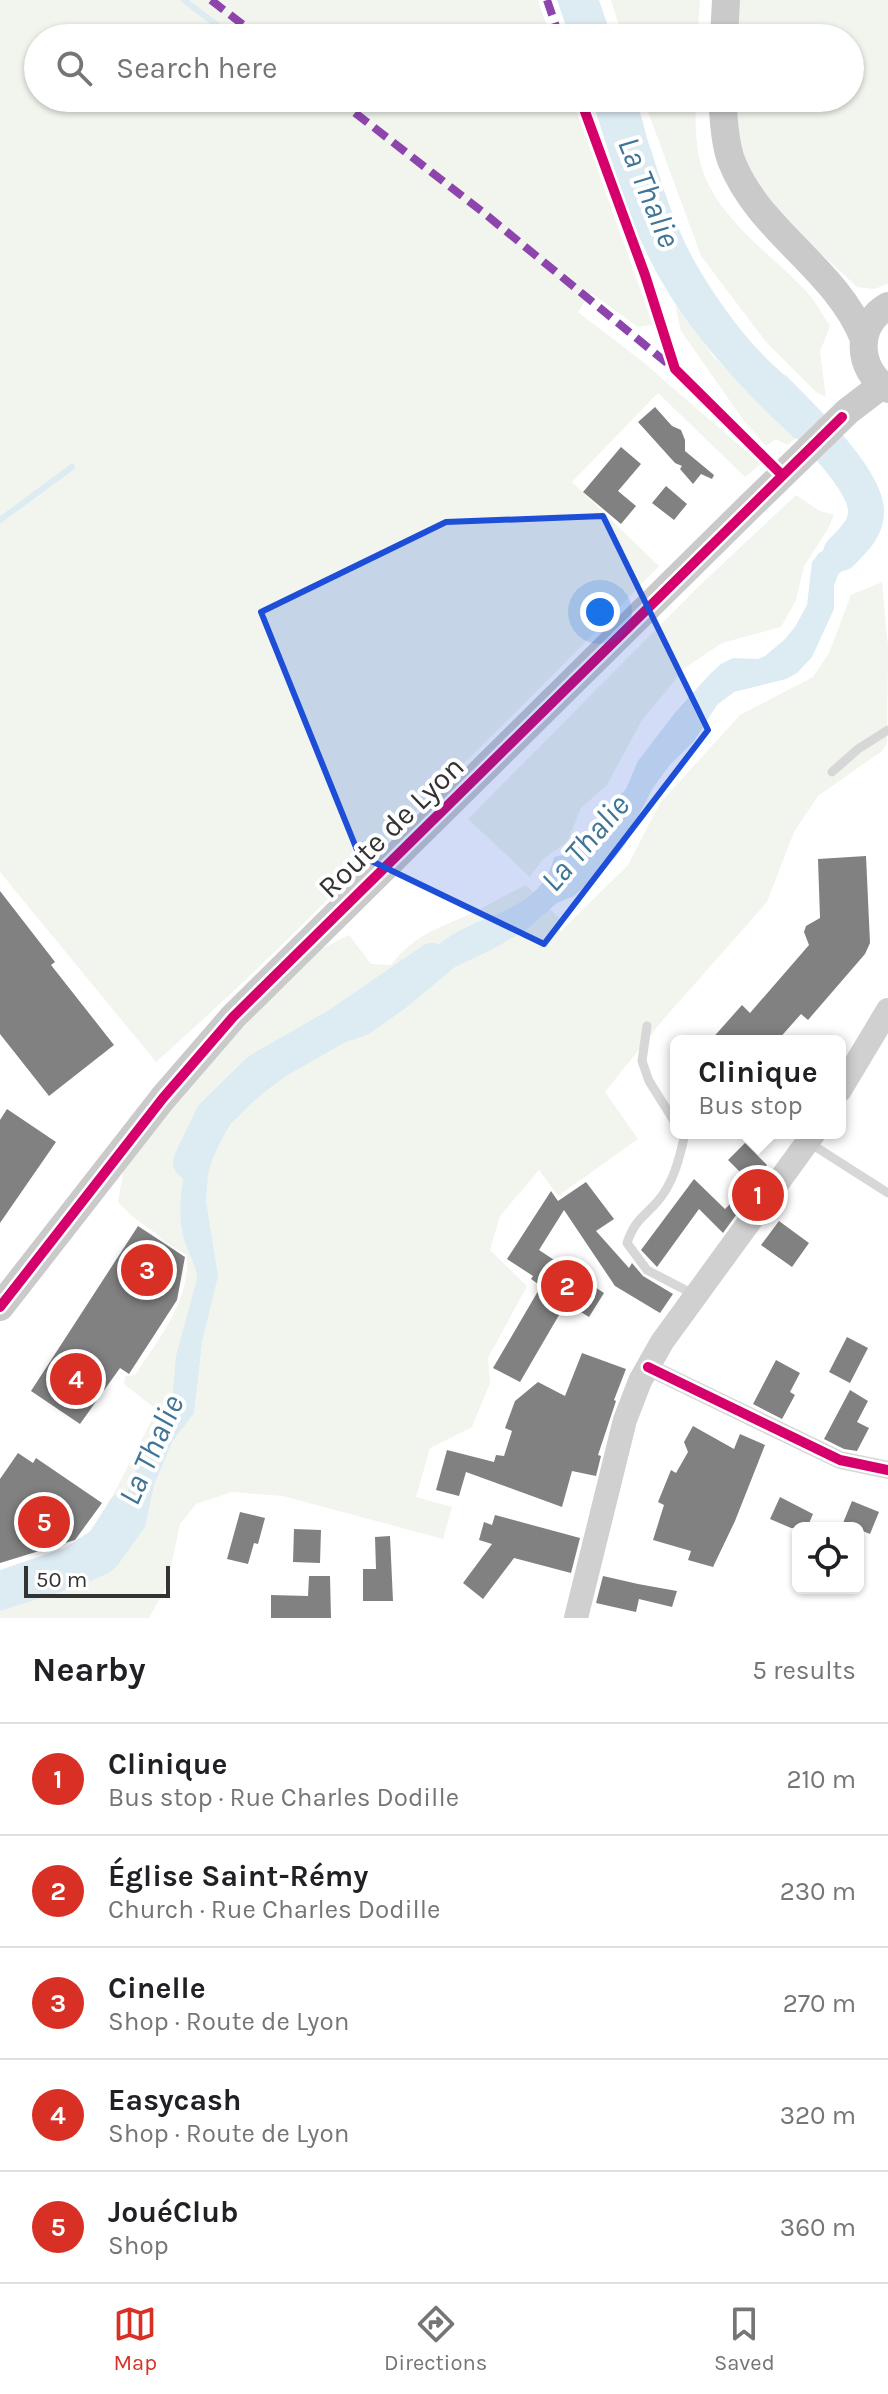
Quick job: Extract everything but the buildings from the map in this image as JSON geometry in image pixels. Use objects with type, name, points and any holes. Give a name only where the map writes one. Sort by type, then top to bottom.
[{"type":"main road","points":[[725,24],[726,0]]},
{"type":"main road","points":[[723,112],[726,142],[740,179],[843,300],[864,339]]},
{"type":"main road","points":[[880,382],[863,351],[864,339],[874,317],[888,306]]},
{"type":"main road","name":"Route de Lyon","points":[[0,1307],[163,1098],[233,1017],[880,382]]},
{"type":"main road","points":[[846,1080],[888,1010]]},
{"type":"main road","points":[[576,1618],[625,1420],[648,1367],[810,1139]]},
{"type":"street","points":[[648,1367],[840,1460],[888,1470]]},
{"type":"lane","points":[[832,772],[858,749],[888,730]]},
{"type":"lane","points":[[647,1026],[642,1061],[649,1081],[670,1114]]},
{"type":"lane","points":[[684,1139],[677,1168],[659,1200],[633,1225],[627,1243],[647,1270],[696,1296]]},
{"type":"lane","points":[[812,1139],[888,1193]]},
{"type":"highlighted area","points":[[603,516],[708,730],[544,944],[359,855],[261,612],[446,522]]},
{"type":"shaded area","points":[[0,0],[538,0],[546,24],[24,24],[24,112],[577,112],[653,325],[638,327],[591,293],[578,312],[643,362],[761,464],[745,477],[658,393],[572,482],[659,566],[312,916],[156,1062],[0,872]]},
{"type":"shaded area","points":[[611,0],[700,0],[698,24],[619,24]]},
{"type":"shaded area","points":[[734,0],[888,0],[888,284],[874,289],[857,287],[789,224],[747,168],[739,147],[733,112],[864,112],[864,24],[733,24]]},
{"type":"shaded area","points":[[648,112],[696,112],[699,158],[714,194],[750,238],[806,291],[830,326],[820,352],[826,397],[817,393],[766,342],[701,256]]},
{"type":"shaded area","points":[[675,304],[713,356],[795,439],[787,445],[776,439],[766,446],[744,421],[681,331]]},
{"type":"shaded area","points":[[796,495],[820,511],[834,515],[804,566],[796,600],[781,627],[722,643],[686,667],[642,720],[607,785],[581,808],[567,842],[542,860],[530,877],[468,819],[699,586]]},
{"type":"shaded area","points":[[882,582],[888,647],[887,743],[882,751],[818,796],[794,832],[767,902],[662,1021],[605,1092],[638,1139],[558,1196],[539,1170],[500,1216],[490,1250],[527,1286],[488,1358],[490,1383],[472,1427],[430,1448],[416,1497],[452,1507],[443,1539],[283,1496],[232,1492],[196,1504],[180,1524],[167,1586],[149,1618],[0,1618],[0,1611],[77,1587],[109,1573],[116,1565],[78,1548],[109,1503],[157,1410],[124,1384],[125,1376],[135,1375],[163,1333],[184,1289],[187,1273],[187,1256],[133,1217],[118,1202],[124,1167],[205,1068],[313,953],[349,935],[371,964],[391,965],[409,946],[427,934],[526,885],[560,919],[560,932],[628,865],[660,803],[740,715],[813,677],[829,653],[851,595]]},
{"type":"water","points":[[557,0],[599,0],[607,24],[565,24]]},
{"type":"water","points":[[596,112],[639,112],[670,208],[696,264],[749,340],[821,415],[795,439],[716,358],[682,313],[652,264],[618,182]]},
{"type":"water","points":[[844,438],[865,465],[878,496],[854,505],[846,486],[821,460]]},
{"type":"water","points":[[880,511],[881,520],[874,535],[838,575],[834,586],[834,609],[812,657],[797,673],[786,679],[734,692],[717,705],[694,741],[669,766],[653,788],[616,857],[574,896],[557,903],[526,930],[455,967],[369,1034],[324,1050],[299,1066],[254,1100],[231,1123],[215,1150],[208,1174],[206,1201],[218,1276],[202,1342],[194,1413],[172,1442],[154,1485],[145,1527],[109,1573],[77,1587],[0,1611],[0,1589],[85,1559],[110,1533],[145,1450],[172,1404],[176,1356],[197,1279],[181,1226],[182,1185],[193,1147],[204,1127],[236,1091],[291,1047],[376,1001],[452,935],[512,907],[538,888],[548,874],[554,857],[572,853],[599,824],[610,805],[626,789],[638,761],[709,675],[733,658],[758,659],[765,656],[795,627],[807,605],[812,562],[819,553],[835,544],[856,517]]},
{"type":"waterway","points":[[184,0],[216,24]]},
{"type":"waterway","name":"La Thalie","points":[[775,390],[830,447],[863,498],[866,512],[864,524],[841,553]]},
{"type":"waterway","points":[[0,520],[72,467]]},
{"type":"waterway","name":"La Thalie","points":[[191,1162],[213,1116],[259,1071],[339,1025],[432,961]]},
{"type":"waterway","name":"La Thalie","points":[[0,1589],[73,1564],[104,1544],[125,1510]]},
{"type":"marked path","points":[[211,0],[242,24]]},
{"type":"marked path","points":[[547,0],[555,24]]},
{"type":"marked path","points":[[354,112],[484,213],[673,368]]},
{"type":"cycle path","points":[[585,112],[645,275],[675,369],[782,475]]},
{"type":"cycle path","points":[[0,1307],[163,1098],[233,1017],[842,417]]},
{"type":"cycle path","points":[[648,1367],[840,1460],[888,1470]]},
{"type":"place","name":"Clinique","points":[[758,1195]]},
{"type":"place","name":"Cinelle","points":[[147,1270]]},
{"type":"place","name":"Église Saint-Rémy","points":[[567,1286]]},
{"type":"place","name":"Easycash","points":[[76,1379]]},
{"type":"place","name":"JouéClub","points":[[44,1522]]}]
